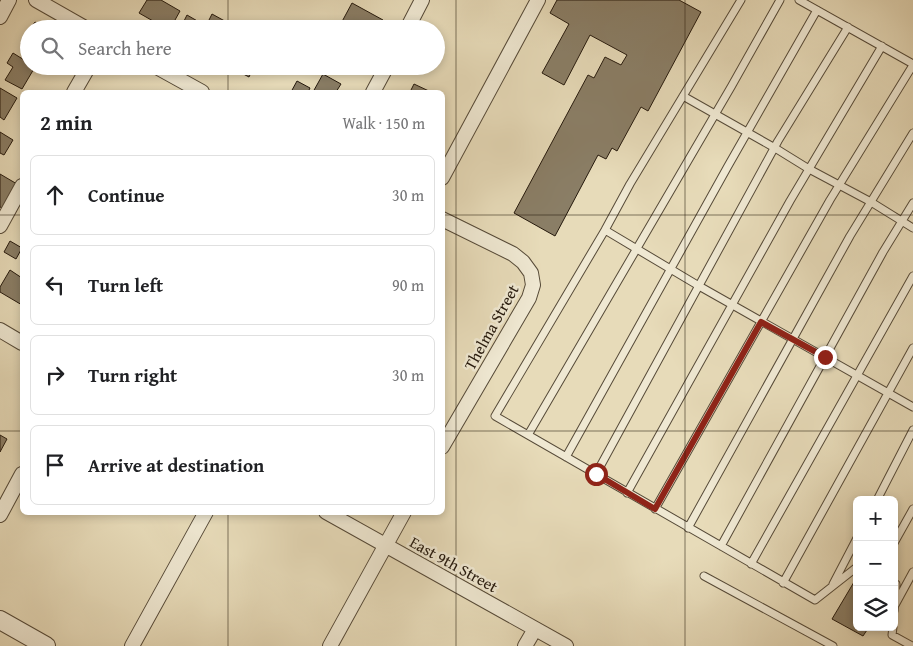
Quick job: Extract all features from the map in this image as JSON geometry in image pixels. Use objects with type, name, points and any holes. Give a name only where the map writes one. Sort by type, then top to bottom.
[{"type":"street","points":[[0,17],[9,0]]},
{"type":"street","points":[[36,0],[71,20]]},
{"type":"street","points":[[412,20],[422,0]]},
{"type":"street","points":[[445,172],[538,0]]},
{"type":"street","points":[[75,90],[84,75]]},
{"type":"street","points":[[171,75],[198,90]]},
{"type":"street","points":[[374,90],[382,75]]},
{"type":"street","points":[[0,226],[20,190]]},
{"type":"street","name":"Thelma Street","points":[[445,220],[513,254],[523,262],[531,273],[533,285],[529,298],[445,442]]},
{"type":"street","points":[[0,330],[20,341]]},
{"type":"street","points":[[0,515],[20,478]]},
{"type":"street","points":[[132,646],[204,515]]},
{"type":"street","name":"East 9th Street","points":[[331,515],[566,646]]},
{"type":"street","points":[[330,646],[402,515]]},
{"type":"street","points":[[0,620],[46,646]]},
{"type":"street","points":[[525,646],[535,629]]},
{"type":"lane","points":[[741,0],[630,184],[605,230],[495,416],[814,600],[853,570]]},
{"type":"lane","points":[[528,435],[716,114],[780,0]]},
{"type":"lane","points":[[655,509],[839,185],[913,64],[799,0]]},
{"type":"lane","points":[[566,457],[817,10]]},
{"type":"lane","points":[[596,474],[774,148],[848,27]]},
{"type":"lane","points":[[627,493],[809,169],[882,46]]},
{"type":"lane","points":[[683,96],[809,169],[871,202],[913,228]]},
{"type":"lane","points":[[688,528],[850,236],[913,133]]},
{"type":"lane","points":[[721,546],[883,252],[913,203]]},
{"type":"lane","points":[[605,230],[698,286],[913,407]]},
{"type":"lane","points":[[751,564],[913,276]]},
{"type":"lane","points":[[783,583],[913,348]]},
{"type":"lane","points":[[878,496],[913,430]]},
{"type":"lane","points":[[895,541],[913,510]]},
{"type":"lane","points":[[831,587],[855,541]]},
{"type":"lane","points":[[898,600],[913,572]]},
{"type":"lane","points":[[704,576],[833,646]]},
{"type":"lane","points":[[892,631],[892,635],[913,646]]},
{"type":"building","points":[[147,0],[161,0],[180,11],[175,20],[151,20],[139,13]]},
{"type":"building","points":[[557,0],[679,0],[701,12],[648,111],[641,107],[617,151],[612,148],[606,159],[598,155],[555,236],[514,213],[588,75],[594,78],[605,57],[621,65],[627,55],[590,35],[564,85],[542,73],[569,24],[550,13]]},
{"type":"building","points":[[352,3],[383,20],[343,20]]},
{"type":"building","points":[[212,14],[223,20],[209,20]]},
{"type":"building","points":[[187,15],[196,20],[184,20]]},
{"type":"building","points":[[13,53],[20,57],[20,75],[30,75],[22,89],[5,80],[13,67],[7,63]]},
{"type":"building","points":[[322,75],[341,84],[337,90],[314,90]]},
{"type":"building","points":[[297,81],[310,88],[309,90],[292,90]]},
{"type":"building","points":[[414,84],[427,90],[411,90]]},
{"type":"building","points":[[0,88],[17,98],[4,120],[0,117]]},
{"type":"building","points":[[0,132],[13,140],[4,155],[0,153]]},
{"type":"building","points":[[0,174],[17,184],[2,208],[0,207]]},
{"type":"building","points":[[10,241],[20,247],[20,252],[16,259],[4,252]]},
{"type":"building","points":[[10,270],[20,277],[20,304],[0,292],[0,287]]},
{"type":"building","points":[[0,435],[7,439],[0,452]]},
{"type":"building","points":[[853,584],[853,631],[832,619]]},
{"type":"building","points":[[854,631],[866,631],[863,636]]},
{"type":"route","points":[[596,474],[655,509],[761,322],[825,357]]}]
